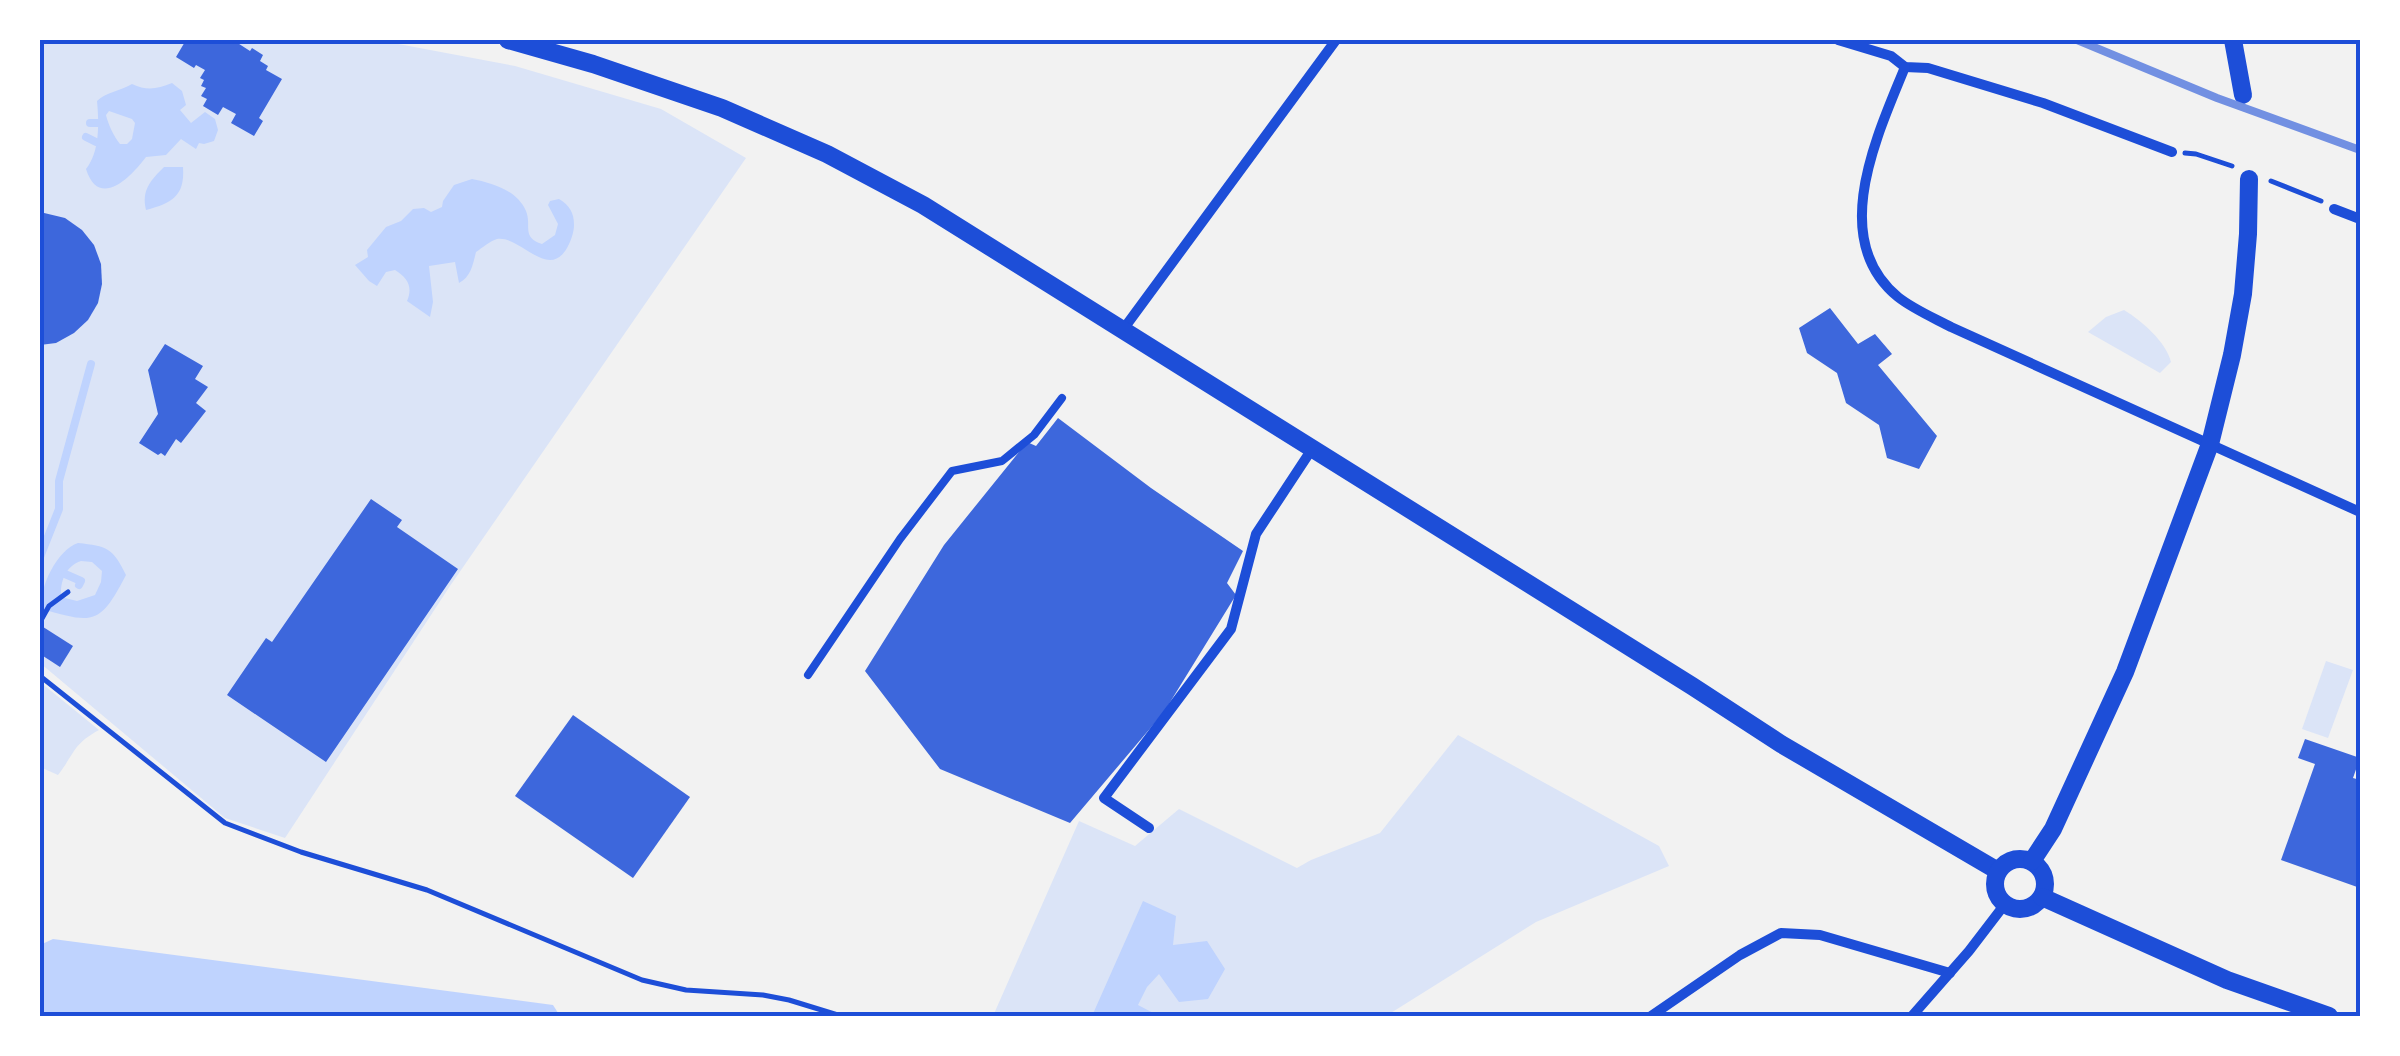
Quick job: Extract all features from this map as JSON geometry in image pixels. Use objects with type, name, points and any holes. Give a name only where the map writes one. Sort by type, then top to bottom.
[{"type":"street","points":[[508,40],[722,108],[827,154],[923,205],[1781,744],[1998,871]]},
{"type":"street","points":[[1122,331],[1336,40]]},
{"type":"street","points":[[1838,40],[1891,56],[1905,67],[1928,68],[1994,88],[2172,152]]},
{"type":"street","points":[[2234,40],[2243,95]]},
{"type":"street","points":[[1905,67],[1868,169],[1862,238],[1874,269],[1897,296],[1952,328],[2360,512]]},
{"type":"street","points":[[2032,861],[2054,829],[2126,672],[2210,444],[2243,294],[2249,179]]},
{"type":"street","points":[[2334,210],[2360,219]]},
{"type":"street","points":[[1149,828],[1104,798],[1231,629],[1256,534],[1312,449]]},
{"type":"street","points":[[2013,860],[2032,861],[2044,876],[2046,887],[2042,896],[2025,908],[2005,904],[1996,889],[1998,871],[2013,860]]},
{"type":"street","points":[[2042,896],[2227,980],[2329,1016]]},
{"type":"street","points":[[1912,1016],[2005,904]]},
{"type":"street","points":[[1651,1016],[1740,956],[1781,934],[1820,935],[1950,973]]},
{"type":"lane","points":[[808,674],[900,538],[952,472],[1002,461],[1034,434],[1062,398]]},
{"type":"path","points":[[40,622],[49,606],[68,592]]},
{"type":"path","points":[[40,676],[224,822],[301,852],[427,890],[642,980],[686,990],[764,995],[840,1016]]},
{"type":"shaded area","points":[[40,40],[377,40],[515,66],[661,109],[746,158],[450,586],[285,838],[225,818],[40,663]]},
{"type":"shaded area","points":[[2124,310],[2164,347],[2171,362],[2160,373],[2088,332],[2106,317]]},
{"type":"shaded area","points":[[2326,661],[2353,670],[2328,738],[2302,729]]},
{"type":"shaded area","points":[[40,682],[99,730],[79,745],[58,775],[40,767]]},
{"type":"shaded area","points":[[1458,735],[1659,846],[1669,866],[1536,922],[1386,1016],[993,1016],[1079,821],[1135,846],[1179,809],[1297,868],[1380,833]]},
{"type":"water","points":[[172,83],[182,91],[186,105],[180,110],[191,123],[205,112],[215,119],[218,130],[214,141],[199,143],[196,149],[181,139],[166,155],[146,157],[115,186],[99,187],[86,169],[96,146],[97,101],[132,84],[157,88]],"holes":[[[109,111],[132,119],[132,139],[120,144],[106,115]]]},
{"type":"water","points":[[164,167],[183,167],[182,185],[170,201],[146,210],[146,191]]},
{"type":"water","points":[[472,179],[496,185],[517,198],[528,216],[531,238],[542,244],[555,235],[558,224],[548,205],[550,201],[563,201],[574,220],[567,248],[559,257],[543,259],[515,243],[497,239],[476,252],[469,274],[459,283],[455,262],[429,266],[433,302],[430,317],[407,301],[409,287],[395,270],[386,272],[377,286],[355,265],[368,257],[367,250],[386,227],[401,221],[413,209],[431,212],[442,207],[454,185]]},
{"type":"water","points":[[78,543],[108,550],[126,575],[109,604],[94,616],[73,617],[42,609],[46,580]],"holes":[[[81,561],[92,562],[102,571],[95,595],[77,601],[61,597],[68,570]]]},
{"type":"water","points":[[1143,901],[1176,916],[1173,945],[1207,941],[1225,969],[1208,999],[1179,1002],[1159,974],[1138,1005],[1159,1016],[1092,1016]]},
{"type":"water","points":[[53,939],[553,1005],[560,1016],[40,1016],[40,945]]},
{"type":"building","points":[[186,40],[233,40],[263,55],[260,61],[268,66],[266,70],[282,79],[259,118],[263,121],[254,136],[231,123],[236,114],[223,107],[218,115],[203,106],[207,99],[201,96],[206,88],[201,86],[204,80],[200,78],[205,70],[176,57]]},
{"type":"building","points":[[40,212],[65,218],[82,230],[94,245],[101,264],[102,284],[98,303],[88,320],[56,343],[40,345]]},
{"type":"building","points":[[1830,308],[1858,344],[1875,334],[1892,354],[1878,365],[1937,436],[1919,469],[1887,458],[1879,425],[1846,403],[1837,373],[1807,353],[1799,328]]},
{"type":"building","points":[[165,344],[203,366],[195,379],[208,387],[196,403],[206,411],[181,443],[176,439],[165,456],[139,443],[158,414],[148,370]]},
{"type":"building","points":[[1058,418],[1243,551],[1227,583],[1236,595],[1164,712],[1070,823],[940,769],[865,671],[944,545],[1027,442],[1036,446]]},
{"type":"building","points":[[371,499],[402,520],[397,527],[458,569],[326,762],[227,695],[266,638],[272,642]]},
{"type":"building","points":[[40,625],[73,646],[60,667],[40,654]]},
{"type":"building","points":[[573,715],[690,797],[633,878],[515,796]]},
{"type":"building","points":[[2305,739],[2360,758],[2353,778],[2360,780],[2360,888],[2281,860],[2315,764],[2298,758]]},
{"type":"waterway","points":[[90,123],[99,123]]},
{"type":"waterway","points":[[86,137],[96,142]]},
{"type":"waterway","points":[[40,557],[59,509],[59,481],[91,364]]},
{"type":"waterway","points":[[65,574],[81,581],[79,585]]},
{"type":"railway","points":[[2077,40],[2217,98],[2360,150]]}]
